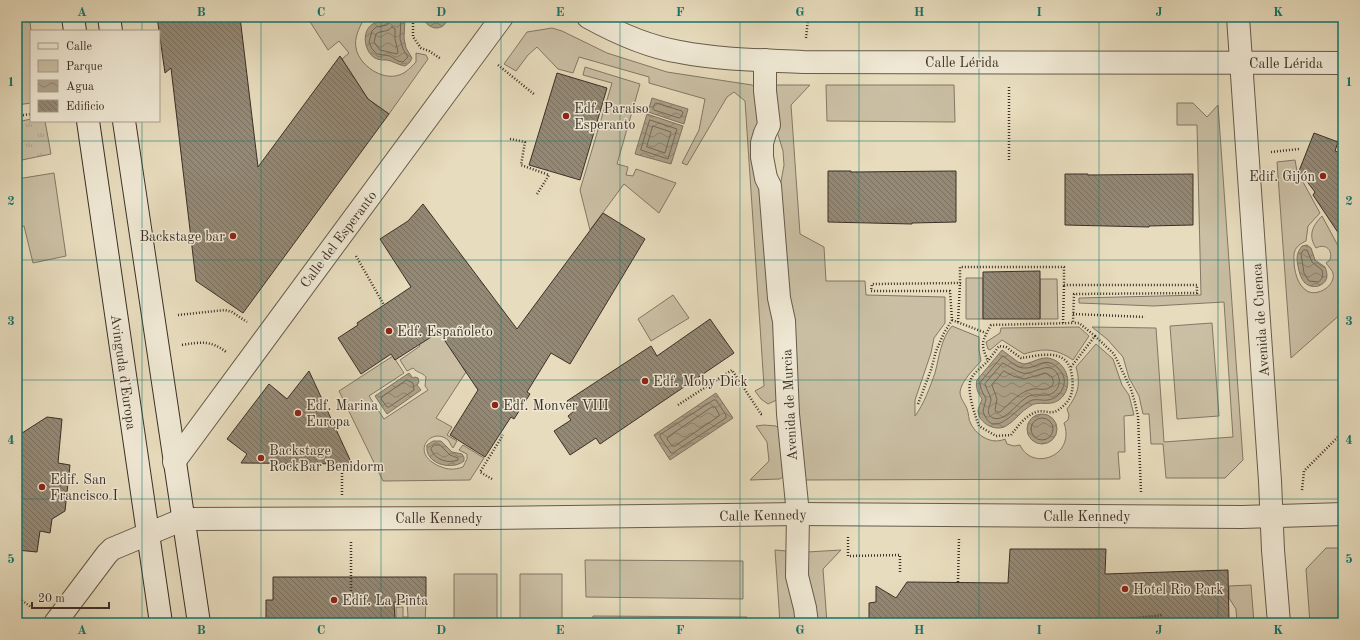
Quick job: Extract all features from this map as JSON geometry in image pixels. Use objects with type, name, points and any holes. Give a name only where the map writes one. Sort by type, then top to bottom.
[{"type":"street","points":[[73,17],[75,30]]},
{"type":"street","points":[[109,17],[111,30]]},
{"type":"street","name":"Calle del Esperanto","points":[[174,462],[502,17]]},
{"type":"street","name":"Calle Lérida","points":[[588,17],[610,29],[644,42],[679,52],[724,58],[803,62],[1343,63]]},
{"type":"street","name":"Avenida de Cuenca","points":[[1238,17],[1279,623]]},
{"type":"street","name":"Avenida de Murcia","points":[[765,60],[765,91],[769,125],[762,143],[762,157],[766,178],[770,186],[779,298],[784,321],[788,414],[798,514],[797,576],[805,608],[806,623]]},
{"type":"street","name":"Avinguda d'Europa","points":[[88,122],[161,623]]},
{"type":"street","points":[[124,122],[199,623]]},
{"type":"street","name":"Calle Kennedy","points":[[184,519],[352,519],[798,514],[1272,516],[1343,514]]},
{"type":"street","points":[[55,623],[112,549],[184,519]]},
{"type":"path","points":[[412,17],[413,37],[421,48],[430,51],[461,74]]},
{"type":"path","points":[[479,49],[535,95]]},
{"type":"path","points":[[1009,62],[1009,162]]},
{"type":"path","points":[[17,116],[30,114]]},
{"type":"path","points":[[510,139],[525,142],[522,166],[549,175],[537,194]]},
{"type":"path","points":[[1248,154],[1299,149]]},
{"type":"path","points":[[342,233],[384,305]]},
{"type":"path","points":[[958,322],[960,267],[1064,267],[1063,323]]},
{"type":"path","points":[[918,404],[931,370],[936,351],[952,320],[950,291],[871,291],[872,284],[960,283]]},
{"type":"path","points":[[1064,286],[1197,285],[1197,293],[1074,294],[1073,323]]},
{"type":"path","points":[[153,318],[225,310],[240,317]]},
{"type":"path","points":[[1073,314],[1145,317]]},
{"type":"path","points":[[952,320],[986,333]]},
{"type":"path","points":[[988,361],[982,342],[991,325],[1079,323],[1114,354],[1131,389],[1138,416],[1140,455],[1140,516]]},
{"type":"path","points":[[1070,368],[1095,336]]},
{"type":"path","points":[[204,342],[219,347]]},
{"type":"path","points":[[999,346],[1006,347],[1021,358],[1046,354],[1059,356],[1070,365],[1073,379],[1073,392],[1066,404],[1055,412],[1037,411],[1027,417],[1011,435],[996,436],[979,426],[974,412],[970,390],[972,378],[988,361],[999,346]]},
{"type":"path","points":[[678,404],[732,370],[761,414],[788,414]]},
{"type":"path","points":[[1300,515],[1304,471],[1343,432]]},
{"type":"path","points":[[492,479],[480,472],[503,435]]},
{"type":"path","points":[[958,582],[959,515]]},
{"type":"path","points":[[351,594],[352,519]]},
{"type":"path","points":[[848,556],[900,555],[900,573]]},
{"type":"path","points":[[1095,623],[1162,615]]},
{"type":"green space","points":[[307,17],[366,17],[357,33],[356,48],[366,66],[379,74],[392,76],[404,73],[416,62],[416,53],[426,55],[428,59],[389,114],[368,99],[342,59],[349,53],[339,41],[328,50]]},
{"type":"green space","points":[[17,21],[30,22],[30,103],[17,105]]},
{"type":"green space","points":[[552,28],[562,31],[607,53],[667,72],[752,85],[758,89],[781,398],[768,404],[761,399],[755,391],[764,386],[745,101],[734,92],[727,97],[687,165],[682,163],[699,130],[705,99],[649,83],[649,77],[579,57],[573,73],[558,69],[537,47],[528,55],[516,71],[504,64],[527,32]]},
{"type":"green space","points":[[585,67],[640,84],[617,164],[628,167],[626,175],[633,176],[636,169],[676,183],[659,213],[624,184],[590,230],[580,190],[612,83],[583,75]]},
{"type":"green space","points":[[776,85],[810,85],[791,105],[800,234],[824,247],[826,281],[865,281],[866,295],[945,297],[945,323],[934,338],[931,353],[915,400],[915,416],[929,390],[945,336],[952,326],[979,337],[981,361],[966,379],[960,392],[968,411],[970,422],[977,432],[981,436],[990,440],[1000,441],[1005,439],[1007,444],[1014,446],[1020,445],[1026,453],[1034,458],[1042,459],[1051,456],[1059,452],[1064,444],[1066,435],[1064,423],[1068,420],[1069,415],[1067,409],[1074,399],[1078,389],[1078,373],[1076,367],[1096,344],[1113,359],[1122,385],[1129,395],[1134,415],[1124,416],[1125,452],[1118,452],[1120,479],[803,480],[787,297],[780,187],[784,165],[783,151],[776,128]]},
{"type":"green space","points":[[826,85],[954,85],[955,122],[827,121]]},
{"type":"green space","points":[[1177,103],[1193,103],[1207,117],[1218,105],[1243,460],[1225,478],[1166,478],[1163,444],[1151,444],[1149,414],[1143,414],[1139,396],[1129,378],[1123,357],[1107,339],[1092,327],[1156,328],[1164,442],[1233,437],[1224,302],[1154,306],[1079,303],[1079,298],[1201,295],[1197,125],[1177,125]]},
{"type":"green space","points":[[30,119],[30,122],[45,122],[51,154],[17,161],[17,122]]},
{"type":"green space","points":[[1295,160],[1297,171],[1320,213],[1308,226],[1306,241],[1300,244],[1295,251],[1295,273],[1301,285],[1307,291],[1311,292],[1316,293],[1325,289],[1332,282],[1333,273],[1326,263],[1330,260],[1330,250],[1323,246],[1316,248],[1312,239],[1312,231],[1322,216],[1343,255],[1343,312],[1291,358],[1277,162]]},
{"type":"green space","points":[[54,173],[66,256],[33,263],[24,226],[17,228],[17,179]]},
{"type":"green space","points":[[966,278],[983,278],[983,319],[966,319]]},
{"type":"green space","points":[[1040,279],[1057,279],[1058,319],[1040,319]]},
{"type":"green space","points":[[673,295],[689,318],[651,341],[638,319]]},
{"type":"green space","points":[[1212,323],[1219,416],[1177,419],[1170,326]]},
{"type":"green space","points":[[437,327],[466,372],[436,418],[452,427],[447,435],[457,441],[453,448],[448,440],[435,436],[426,443],[424,448],[425,454],[430,461],[439,466],[451,469],[463,467],[467,459],[467,454],[459,450],[463,445],[484,458],[470,480],[383,481],[339,391],[393,356],[404,373],[369,396],[384,419],[428,390],[425,386],[426,377],[413,368],[407,371],[400,360],[420,346],[416,340]]},
{"type":"green space","points":[[1079,327],[1089,336],[1073,360],[1061,353],[1049,350],[1024,354],[1002,340],[990,350],[988,349],[986,342],[1000,333],[1001,328]]},
{"type":"green space","points":[[756,426],[776,426],[782,432],[785,475],[780,479],[750,480],[769,461],[767,442]]},
{"type":"green space","points":[[1326,548],[1343,548],[1343,613],[1329,623],[1310,623],[1306,569]]},
{"type":"green space","points":[[775,550],[787,551],[801,623],[780,623]]},
{"type":"green space","points":[[841,550],[823,569],[827,623],[814,623],[804,580],[807,552]]},
{"type":"green space","points":[[585,560],[743,561],[743,599],[586,597]]},
{"type":"green space","points":[[454,574],[497,574],[497,623],[454,623]]},
{"type":"green space","points":[[520,574],[562,574],[562,623],[520,623]]},
{"type":"green space","points":[[1251,585],[1254,623],[1237,623],[1236,609],[1229,598],[1229,586]]},
{"type":"green space","points":[[407,602],[426,602],[425,623],[374,623],[396,621],[396,607],[403,607],[403,617],[408,617]]},
{"type":"green space","points":[[593,616],[747,617],[747,623],[592,623]]},
{"type":"water","points":[[378,17],[405,17],[404,38],[406,48],[412,58],[405,66],[387,60],[376,59],[368,50],[365,40],[367,30],[375,23],[385,22],[385,19],[379,20]]},
{"type":"water","points":[[430,17],[448,17],[444,25],[434,28],[427,24],[424,20]]},
{"type":"water","points":[[652,98],[688,109],[684,124],[648,112]]},
{"type":"water","points":[[647,114],[683,126],[671,164],[635,154]]},
{"type":"water","points":[[1307,245],[1311,248],[1315,260],[1325,267],[1326,270],[1326,279],[1319,286],[1308,285],[1302,280],[1297,263],[1297,255],[1299,251],[1302,246]]},
{"type":"water","points":[[1002,350],[1018,362],[1024,364],[1045,358],[1055,360],[1064,369],[1068,382],[1064,395],[1059,400],[1052,403],[1033,404],[1009,424],[1002,428],[998,428],[989,426],[981,420],[979,416],[978,410],[982,399],[977,390],[976,383]]},
{"type":"water","points":[[409,373],[413,378],[418,378],[419,382],[417,385],[421,390],[387,414],[375,396]]},
{"type":"water","points":[[716,393],[733,418],[670,460],[654,435]]},
{"type":"water","points":[[1042,414],[1048,415],[1056,423],[1056,435],[1048,443],[1042,444],[1036,443],[1028,435],[1027,429],[1028,423],[1036,415]]},
{"type":"water","points":[[433,441],[441,441],[452,452],[462,454],[464,461],[459,464],[446,465],[434,461],[427,452],[427,445]]},
{"type":"building","points":[[157,17],[240,17],[258,167],[340,56],[368,99],[389,114],[243,313],[196,281],[171,68],[165,73]]},
{"type":"building","name":"Edf. Paraiso Esperanto","points":[[557,73],[607,88],[580,180],[529,165]]},
{"type":"building","name":"Edif. Gijón","points":[[1314,133],[1338,142],[1335,151],[1343,154],[1343,240],[1313,195],[1315,192],[1299,171]]},
{"type":"building","points":[[828,171],[956,171],[956,222],[912,224],[828,222]]},
{"type":"building","points":[[1065,174],[1193,174],[1193,225],[1149,227],[1065,225]]},
{"type":"building","points":[[423,204],[517,329],[603,213],[645,239],[570,364],[551,353],[527,392],[530,394],[514,419],[511,417],[485,457],[450,435],[478,390],[439,332],[395,360],[391,354],[361,374],[338,338],[358,325],[357,323],[411,287],[380,239],[408,221]]},
{"type":"building","points":[[1040,271],[1040,319],[983,319],[983,272]]},
{"type":"building","name":"Edf. Moby Dick","points":[[710,319],[734,353],[600,444],[596,438],[570,455],[554,431],[571,420],[568,416],[574,411],[567,401],[651,346],[657,356]]},
{"type":"building","points":[[309,371],[352,464],[241,463],[247,454],[227,439],[269,384],[287,399]]},
{"type":"building","name":"Edif. San Francisco I","points":[[47,417],[62,419],[58,463],[70,465],[65,511],[52,519],[50,533],[40,531],[37,552],[17,550],[17,460],[19,435]]},
{"type":"building","name":"Hotel Rio Park","points":[[1010,549],[1106,549],[1105,574],[1228,570],[1229,623],[869,623],[869,603],[876,602],[876,586],[896,598],[907,582],[1008,583]]},
{"type":"building","name":"Edif. La Pinta","points":[[273,577],[426,577],[426,602],[394,602],[395,620],[372,620],[372,623],[290,623],[290,620],[266,621],[266,600],[273,600]]},
{"type":"place","name":"Edf. Paraiso Esperanto","points":[[566,116]]},
{"type":"place","name":"Edif. Gijón","points":[[1323,176]]},
{"type":"place","name":"Backstage bar","points":[[233,236]]},
{"type":"place","name":"Edf. Españoleto","points":[[389,331]]},
{"type":"place","name":"Edf. Moby Dick","points":[[645,381]]},
{"type":"place","name":"Edf. Monver VIII","points":[[495,405]]},
{"type":"place","name":"Edf. Marina Europa","points":[[298,413]]},
{"type":"place","name":"Backstage RockBar Benidorm","points":[[261,458]]},
{"type":"place","name":"Edif. San Francisco I","points":[[42,487]]},
{"type":"place","name":"Hotel Rio Park","points":[[1125,589]]},
{"type":"place","name":"Edif. La Pinta","points":[[334,600]]}]
